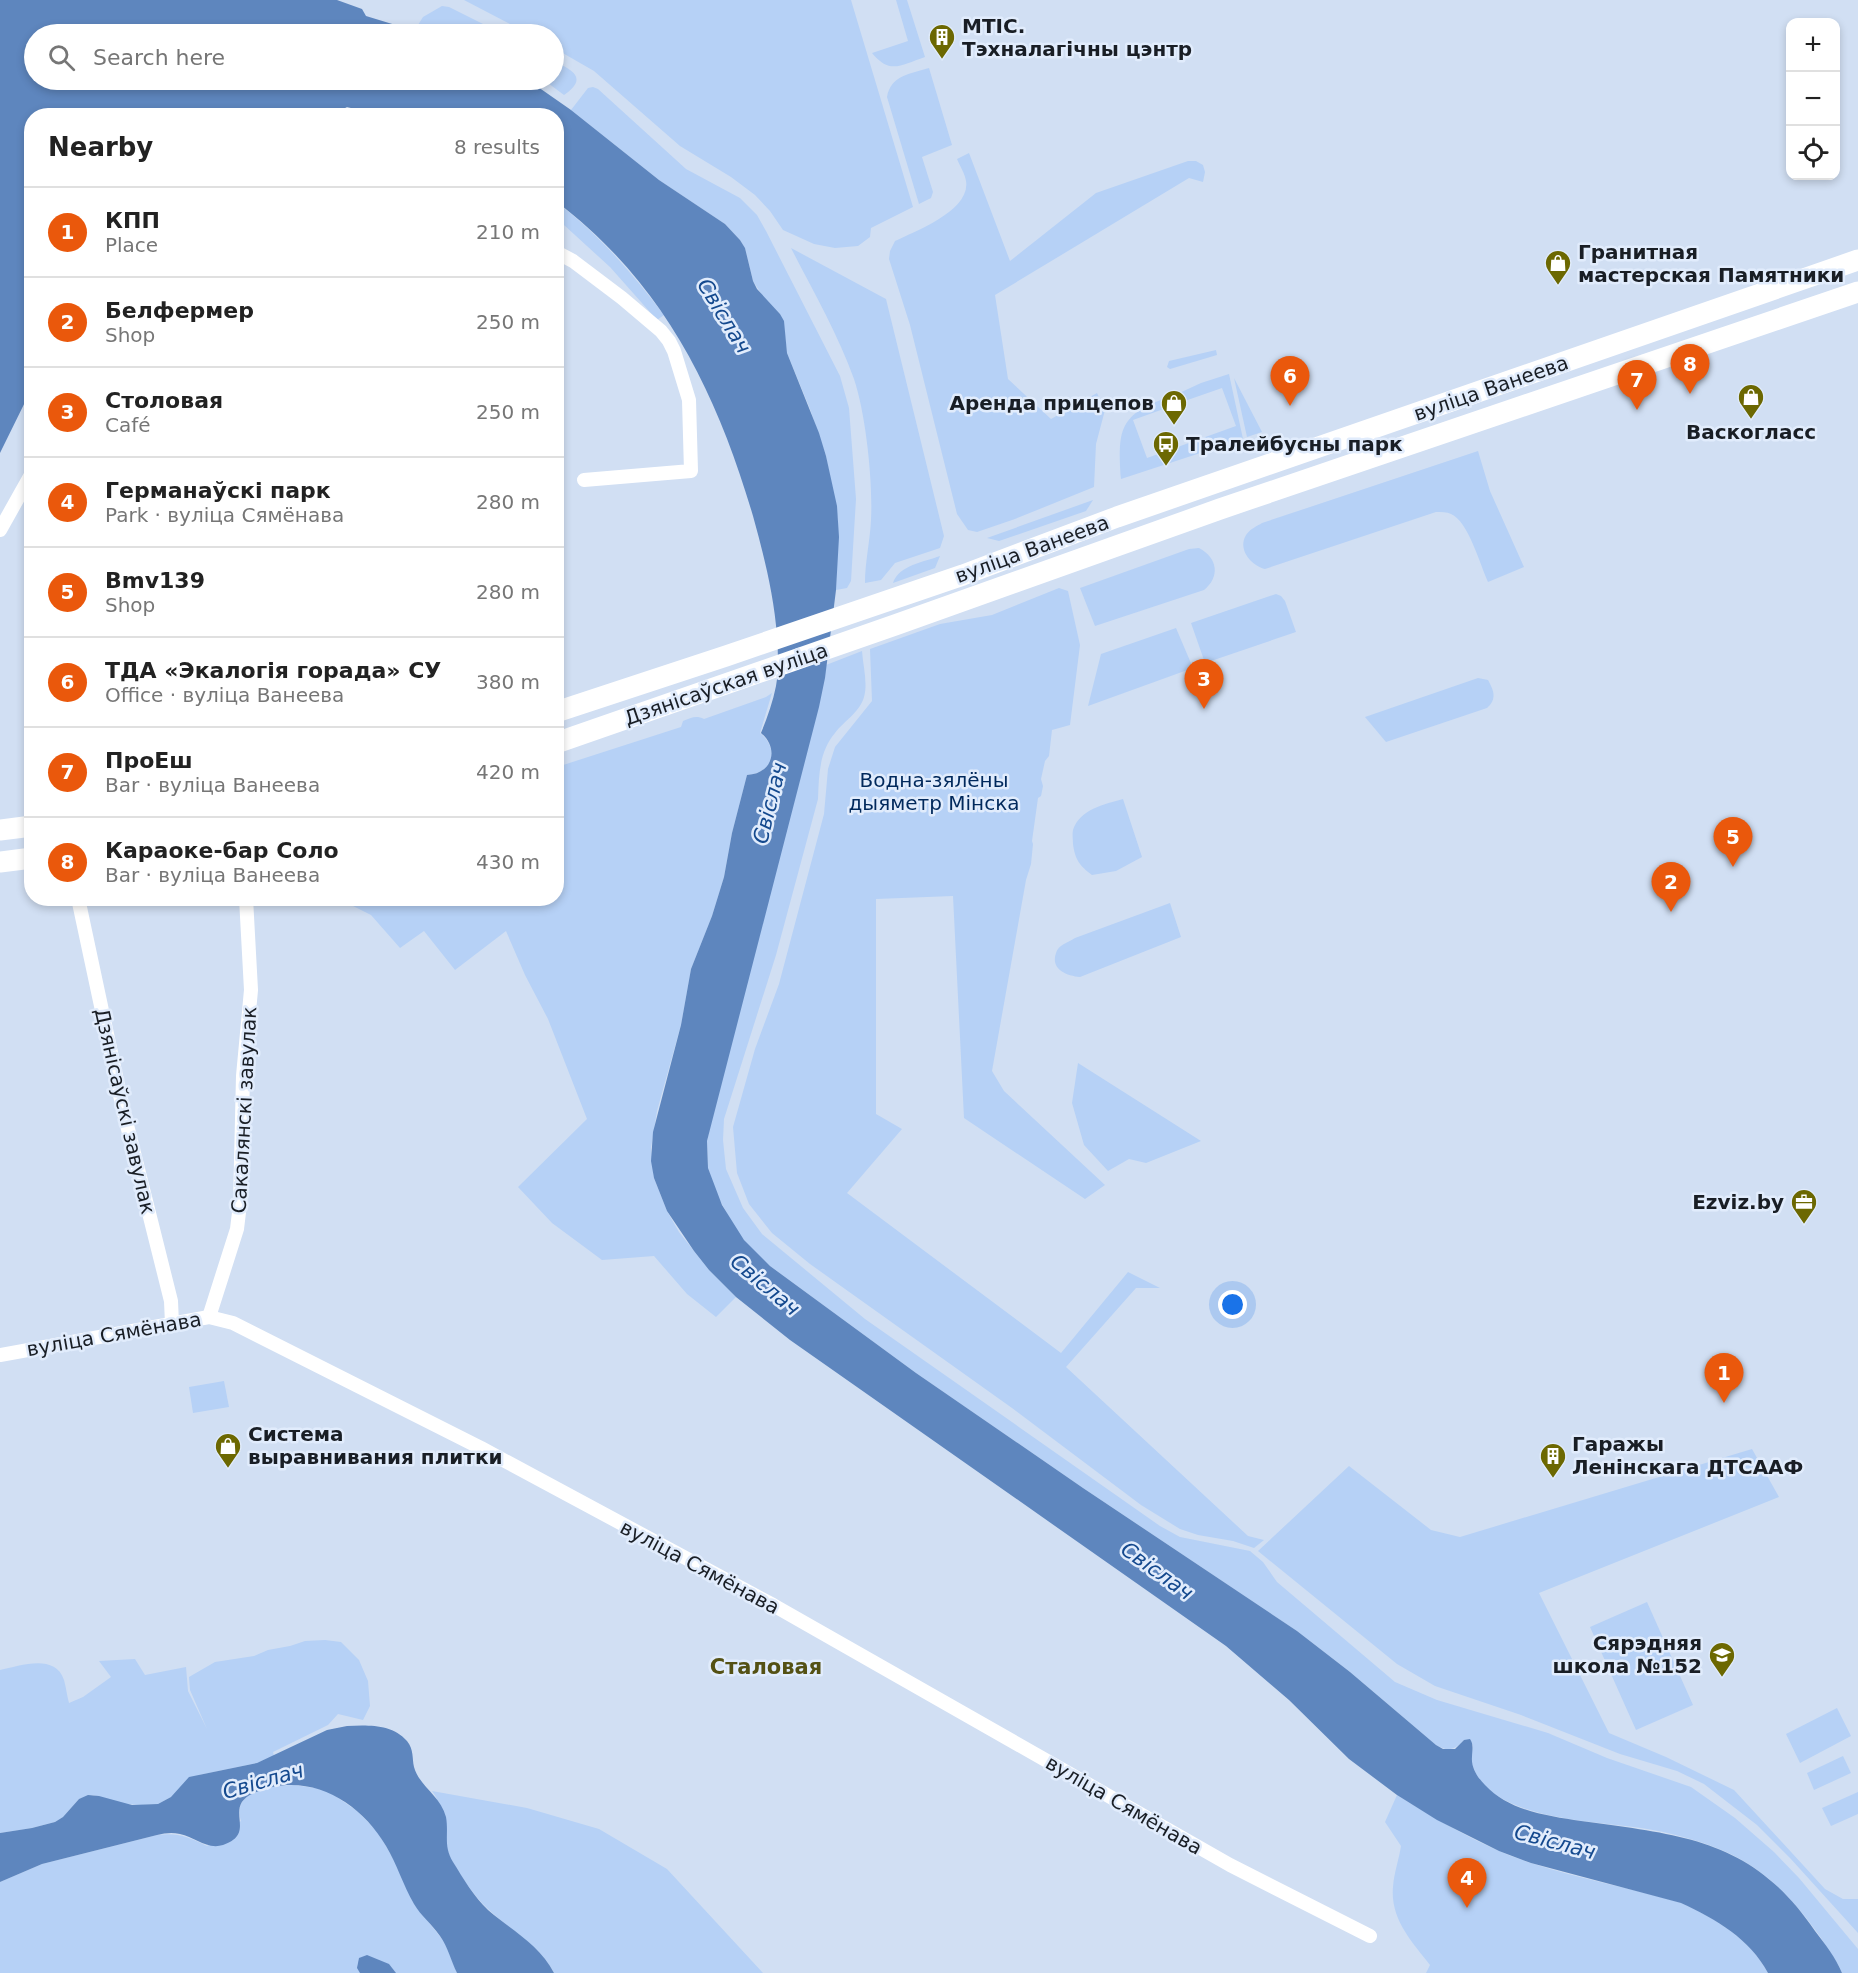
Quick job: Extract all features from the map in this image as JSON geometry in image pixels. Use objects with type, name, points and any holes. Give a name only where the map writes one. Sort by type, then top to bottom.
[{"type":"main road","name":"вуліца Ванеева","points":[[886,600],[1117,517],[1858,260]]},
{"type":"main road","name":"вуліца Ванеева","points":[[895,626],[1220,509],[1858,292]]},
{"type":"main road","name":"Дзянісаўская вуліца","points":[[564,709],[886,600]]},
{"type":"main road","name":"Дзянісаўская вуліца","points":[[564,740],[895,626]]},
{"type":"main road","points":[[0,830],[24,827]]},
{"type":"main road","points":[[0,862],[24,859]]},
{"type":"street","points":[[564,256],[661,331],[674,351],[689,400],[691,471],[584,480]]},
{"type":"street","points":[[1213,485],[1220,509]]},
{"type":"street","points":[[0,530],[24,487]]},
{"type":"street","name":"Дзянісаўскі завулак","points":[[80,906],[123,1109],[171,1301],[172,1324]]},
{"type":"street","name":"Сакалянскі завулак","points":[[209,1317],[237,1229],[240,1204],[243,1076],[251,990],[246,906]]},
{"type":"street","name":"вуліца Сямёнава","points":[[0,1355],[209,1317],[233,1323],[481,1448],[773,1605],[1230,1865],[1370,1936]]},
{"type":"green space","points":[[464,0],[851,0],[913,207],[871,228],[870,237],[858,246],[835,248],[814,244],[783,230],[755,195],[731,177],[680,146],[594,71],[564,54],[564,24],[510,24]]},
{"type":"green space","points":[[896,0],[907,0],[925,57],[902,65],[890,66],[878,60],[872,53],[908,41]]},
{"type":"green space","points":[[442,6],[449,7],[483,24],[419,24],[423,17]]},
{"type":"green space","points":[[564,66],[572,71],[577,79],[576,84],[564,95],[557,90],[564,90]]},
{"type":"green space","points":[[929,68],[952,145],[922,157],[933,192],[931,198],[919,204],[887,97],[893,84],[902,76]]},
{"type":"green space","points":[[588,88],[598,89],[686,169],[740,198],[757,215],[840,376],[849,408],[856,499],[851,581],[847,588],[836,590],[838,520],[826,456],[787,353],[780,314],[762,295],[753,281],[745,248],[725,224],[659,180],[571,110]]},
{"type":"green space","points":[[969,153],[1010,261],[1096,193],[1188,161],[1196,161],[1203,165],[1205,172],[1203,182],[1189,178],[995,295],[1008,379],[1051,419],[1097,393],[1105,410],[1096,444],[1094,487],[977,532],[968,530],[957,514],[910,325],[889,259],[895,241],[940,218],[960,201],[965,191],[966,181],[957,159]]},
{"type":"green space","points":[[564,208],[587,227],[614,255],[664,315],[657,320],[610,267],[564,225]]},
{"type":"green space","points":[[791,248],[886,299],[944,536],[940,548],[895,563],[881,580],[865,583],[871,520],[871,487],[865,429],[854,379],[825,313]]},
{"type":"green space","points":[[1216,350],[1217,355],[1170,369],[1167,367],[1169,361]]},
{"type":"green space","points":[[1229,374],[1243,439],[1121,479],[1120,449],[1124,427],[1138,411],[1150,404],[1166,398],[1169,407],[1133,420],[1147,458],[1236,426],[1222,388],[1179,403],[1175,395]]},
{"type":"green space","points":[[1234,378],[1262,432],[1247,437]]},
{"type":"green space","points":[[1478,451],[1490,491],[1524,567],[1488,582],[1463,525],[1451,514],[1442,512],[1436,512],[1265,569],[1255,565],[1245,552],[1243,546],[1246,535],[1262,523]]},
{"type":"green space","points":[[1093,500],[1086,511],[999,541],[987,538]]},
{"type":"green space","points":[[1199,548],[1210,557],[1215,568],[1213,579],[1204,590],[1095,626],[1080,588],[1189,549]]},
{"type":"green space","points":[[940,556],[935,568],[893,583],[906,568]]},
{"type":"green space","name":"Водна-зялёны дыяметр Мінска","points":[[1059,588],[1068,591],[1080,645],[1070,725],[1052,730],[1049,756],[1045,761],[1041,779],[1043,786],[1041,796],[1038,798],[1032,841],[1031,864],[1026,880],[992,1071],[1004,1091],[1105,1185],[1085,1199],[964,1118],[953,896],[876,899],[876,1114],[902,1129],[847,1193],[1061,1353],[1128,1272],[1160,1288],[1136,1288],[1066,1367],[1248,1536],[1264,1540],[1254,1548],[1180,1529],[1141,1505],[1012,1408],[810,1264],[772,1233],[749,1204],[737,1173],[733,1127],[755,1049],[779,984],[824,814],[828,769],[835,747],[872,701],[870,649],[940,624],[992,615]]},
{"type":"green space","points":[[1276,594],[1285,601],[1296,632],[1205,663],[1191,623]]},
{"type":"green space","points":[[1176,628],[1193,668],[1088,706],[1101,654]]},
{"type":"green space","name":"Водна-зялёны дыяметр Мінска","points":[[862,651],[864,697],[859,707],[830,740],[823,756],[818,799],[776,955],[724,1119],[723,1140],[726,1169],[743,1208],[762,1234],[865,1319],[1160,1526],[1180,1537],[1250,1551],[1263,1562],[1277,1582],[1395,1682],[1437,1700],[1548,1733],[1607,1758],[1691,1787],[1735,1818],[1774,1852],[1799,1878],[1858,1949],[1858,1973],[1842,1973],[1821,1938],[1790,1899],[1754,1867],[1724,1851],[1662,1832],[1547,1815],[1522,1808],[1501,1798],[1484,1785],[1473,1767],[1471,1759],[1473,1745],[1464,1740],[1451,1749],[1444,1749],[1436,1745],[1350,1672],[1297,1631],[916,1373],[770,1266],[751,1249],[736,1230],[716,1193],[708,1168],[707,1141],[710,1127],[826,665]]},
{"type":"green space","points":[[1478,678],[1488,680],[1493,691],[1492,701],[1487,708],[1386,742],[1365,717]]},
{"type":"green space","points":[[772,693],[760,733],[770,746],[771,759],[763,770],[747,775],[732,833],[724,877],[712,916],[691,969],[681,1025],[657,1111],[651,1148],[654,1178],[667,1211],[679,1232],[709,1270],[736,1297],[716,1317],[687,1294],[654,1256],[602,1260],[552,1223],[518,1187],[587,1119],[548,1019],[525,975],[506,931],[455,970],[424,931],[400,948],[371,915],[353,906],[564,906],[564,765],[681,727],[683,721],[696,717],[704,719]]},
{"type":"green space","points":[[1123,799],[1142,857],[1116,871],[1092,875],[1081,865],[1075,854],[1073,830],[1076,823],[1087,812],[1101,805]]},
{"type":"green space","points":[[1170,903],[1181,937],[1080,977],[1070,975],[1058,968],[1055,959],[1057,950],[1061,946],[1075,938]]},
{"type":"green space","points":[[1078,1063],[1201,1141],[1146,1163],[1129,1159],[1108,1171],[1084,1145],[1072,1103]]},
{"type":"green space","points":[[224,1381],[229,1407],[193,1413],[189,1387]]},
{"type":"green space","points":[[1752,1449],[1779,1497],[1539,1593],[1609,1733],[1666,1757],[1734,1790],[1825,1889],[1843,1899],[1858,1899],[1858,1933],[1757,1825],[1704,1784],[1677,1771],[1620,1754],[1521,1715],[1435,1686],[1397,1664],[1258,1551],[1349,1466],[1431,1530],[1460,1537]]},
{"type":"green space","points":[[1647,1602],[1693,1705],[1636,1730],[1590,1627]]},
{"type":"green space","points":[[305,1641],[341,1642],[359,1660],[368,1681],[370,1706],[363,1720],[338,1714],[328,1725],[273,1752],[274,1756],[257,1763],[199,1775],[158,1804],[124,1804],[93,1795],[79,1799],[63,1817],[55,1822],[0,1833],[0,1670],[36,1663],[53,1666],[64,1680],[69,1703],[83,1697],[111,1677],[99,1661],[135,1659],[145,1675],[186,1667],[188,1691],[207,1729],[190,1690],[189,1677],[215,1662],[254,1656],[268,1650]]},
{"type":"green space","points":[[1837,1708],[1851,1736],[1800,1763],[1786,1734]]},
{"type":"green space","points":[[1843,1756],[1851,1773],[1814,1790],[1807,1773]]},
{"type":"green space","points":[[294,1785],[322,1789],[334,1795],[357,1811],[377,1831],[394,1860],[413,1902],[445,1943],[457,1973],[0,1973],[0,1882],[42,1864],[157,1835],[183,1836],[207,1846],[241,1821],[242,1802],[248,1796],[265,1789]]},
{"type":"green space","points":[[432,1791],[527,1808],[599,1829],[667,1869],[763,1973],[554,1973],[541,1954],[488,1909],[464,1880],[448,1853],[440,1807]]},
{"type":"green space","points":[[1858,1792],[1858,1814],[1831,1826],[1822,1808]]},
{"type":"green space","points":[[1397,1795],[1462,1833],[1513,1857],[1568,1874],[1682,1903],[1731,1931],[1752,1950],[1768,1973],[1426,1973],[1430,1965],[1404,1929],[1393,1899],[1401,1846],[1385,1822]]},
{"type":"water","name":"Свіслач","points":[[0,0],[337,0],[362,9],[366,16],[392,24],[24,24],[24,90],[542,90],[659,180],[725,224],[745,248],[757,289],[784,321],[787,353],[826,456],[837,506],[839,537],[836,590],[819,707],[707,1141],[708,1168],[722,1205],[744,1240],[770,1266],[916,1373],[1297,1631],[1350,1672],[1436,1745],[1443,1749],[1455,1749],[1464,1740],[1470,1739],[1475,1772],[1482,1782],[1505,1801],[1530,1811],[1555,1817],[1683,1838],[1713,1847],[1740,1859],[1766,1877],[1791,1900],[1830,1951],[1842,1973],[1768,1973],[1752,1950],[1731,1931],[1681,1903],[1531,1863],[1499,1851],[1437,1820],[1397,1795],[1349,1759],[1289,1700],[1226,1646],[790,1340],[736,1297],[694,1251],[667,1211],[654,1178],[651,1161],[653,1132],[681,1025],[691,969],[712,916],[724,877],[732,833],[747,775],[756,774],[762,770],[770,760],[772,753],[767,739],[761,733],[772,704],[777,680],[776,621],[768,576],[753,516],[722,425],[703,383],[681,342],[656,304],[627,268],[594,234],[564,208],[564,108],[24,108],[24,404],[0,453]]},
{"type":"water","name":"Свіслач","points":[[347,1726],[387,1729],[401,1735],[407,1741],[420,1780],[443,1809],[447,1823],[448,1851],[453,1862],[483,1905],[533,1946],[554,1973],[457,1973],[443,1940],[414,1904],[390,1853],[375,1830],[346,1803],[312,1788],[293,1785],[274,1787],[254,1793],[240,1805],[238,1834],[233,1840],[223,1845],[206,1845],[177,1833],[163,1834],[42,1864],[0,1882],[0,1833],[55,1822],[63,1817],[79,1799],[88,1795],[132,1805],[158,1804],[171,1797],[189,1777],[257,1763],[327,1730]]},
{"type":"water","points":[[367,1955],[389,1964],[396,1973],[360,1973],[357,1968],[359,1958]]},
{"type":"place","name":"МТІС. Тэхналагічны цэнтр","points":[[942,60]]},
{"type":"place","name":"Гранитная мастерская Памятники","points":[[1558,286]]},
{"type":"place","name":"Караоке-бар Соло","points":[[1690,394]]},
{"type":"place","name":"ТДА «Экалогія горада» СУ","points":[[1290,406]]},
{"type":"place","name":"ПроЕш","points":[[1637,410]]},
{"type":"place","name":"Васкогласс","points":[[1751,420]]},
{"type":"place","name":"Аренда прицепов","points":[[1174,426]]},
{"type":"place","name":"Тралейбусны парк","points":[[1166,467]]},
{"type":"place","name":"Столовая","points":[[1204,709]]},
{"type":"place","name":"Bmv139","points":[[1733,867]]},
{"type":"place","name":"Белфермер","points":[[1671,912]]},
{"type":"place","name":"Ezviz.by","points":[[1804,1225]]},
{"type":"place","name":"КПП","points":[[1724,1403]]},
{"type":"place","name":"Система выравнивания плитки","points":[[228,1469]]},
{"type":"place","name":"Гаражы Ленінскага ДТСААФ","points":[[1553,1479]]},
{"type":"place","name":"Сярэдняя школа №152","points":[[1722,1678]]},
{"type":"place","name":"Германаўскі парк","points":[[1467,1908]]},
{"type":"district","name":"Сталовая","points":[[766,1667]]}]
